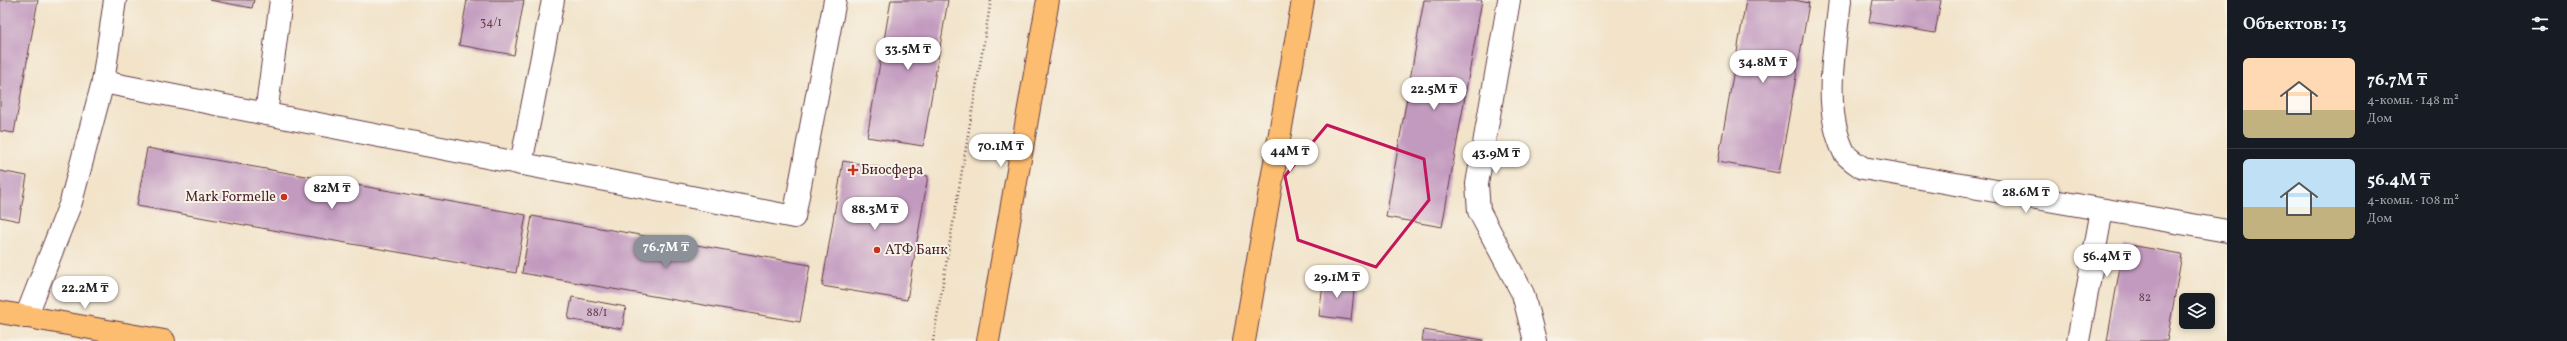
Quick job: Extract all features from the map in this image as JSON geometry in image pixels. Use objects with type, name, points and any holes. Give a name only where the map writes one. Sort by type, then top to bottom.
[{"type":"main road","points":[[988,341],[1048,0]]},
{"type":"main road","points":[[1244,341],[1303,0]]},
{"type":"main road","points":[[0,312],[164,341]]},
{"type":"street","points":[[26,317],[71,202],[103,82],[115,0]]},
{"type":"street","points":[[266,114],[282,0]]},
{"type":"street","points":[[521,164],[553,0]]},
{"type":"street","points":[[103,82],[794,218],[835,0]]},
{"type":"street","points":[[1509,0],[1477,184],[1479,211],[1523,294],[1535,341]]},
{"type":"street","points":[[1840,0],[1833,62],[1833,114],[1845,154],[1863,168],[2227,231]]},
{"type":"street","points":[[2078,341],[2102,210]]},
{"type":"path","points":[[934,341],[991,0]]},
{"type":"highlighted area","points":[[1327,125],[1424,159],[1429,200],[1376,267],[1298,240],[1285,176]]},
{"type":"building","points":[[0,0],[38,0],[14,133],[0,131]]},
{"type":"building","points":[[209,0],[254,0],[252,8]]},
{"type":"building","points":[[467,0],[524,0],[514,55],[459,45]]},
{"type":"building","points":[[891,0],[948,0],[923,146],[867,137]]},
{"type":"building","points":[[1424,0],[1482,0],[1442,227],[1386,217]]},
{"type":"building","points":[[1746,0],[1794,0],[1809,3],[1779,173],[1718,162]]},
{"type":"building","points":[[1873,0],[1941,0],[1935,33],[1869,22]]},
{"type":"building","points":[[147,148],[526,215],[516,273],[137,206]]},
{"type":"building","points":[[843,161],[928,176],[907,300],[822,286]]},
{"type":"building","points":[[0,171],[27,176],[19,221],[0,217]]},
{"type":"building","points":[[532,216],[810,265],[800,322],[522,273]]},
{"type":"building","points":[[2124,244],[2182,254],[2167,341],[2107,341]]},
{"type":"building","points":[[1324,277],[1355,281],[1351,320],[1319,316]]},
{"type":"building","points":[[572,297],[626,307],[622,329],[568,319]]},
{"type":"building","points":[[1424,330],[1483,340],[1483,341],[1422,341]]},
{"type":"place","name":"Биосфера","points":[[853,170]]},
{"type":"place","name":"Mark Formelle","points":[[284,197]]},
{"type":"place","name":"АТФ Банк","points":[[877,250]]}]
